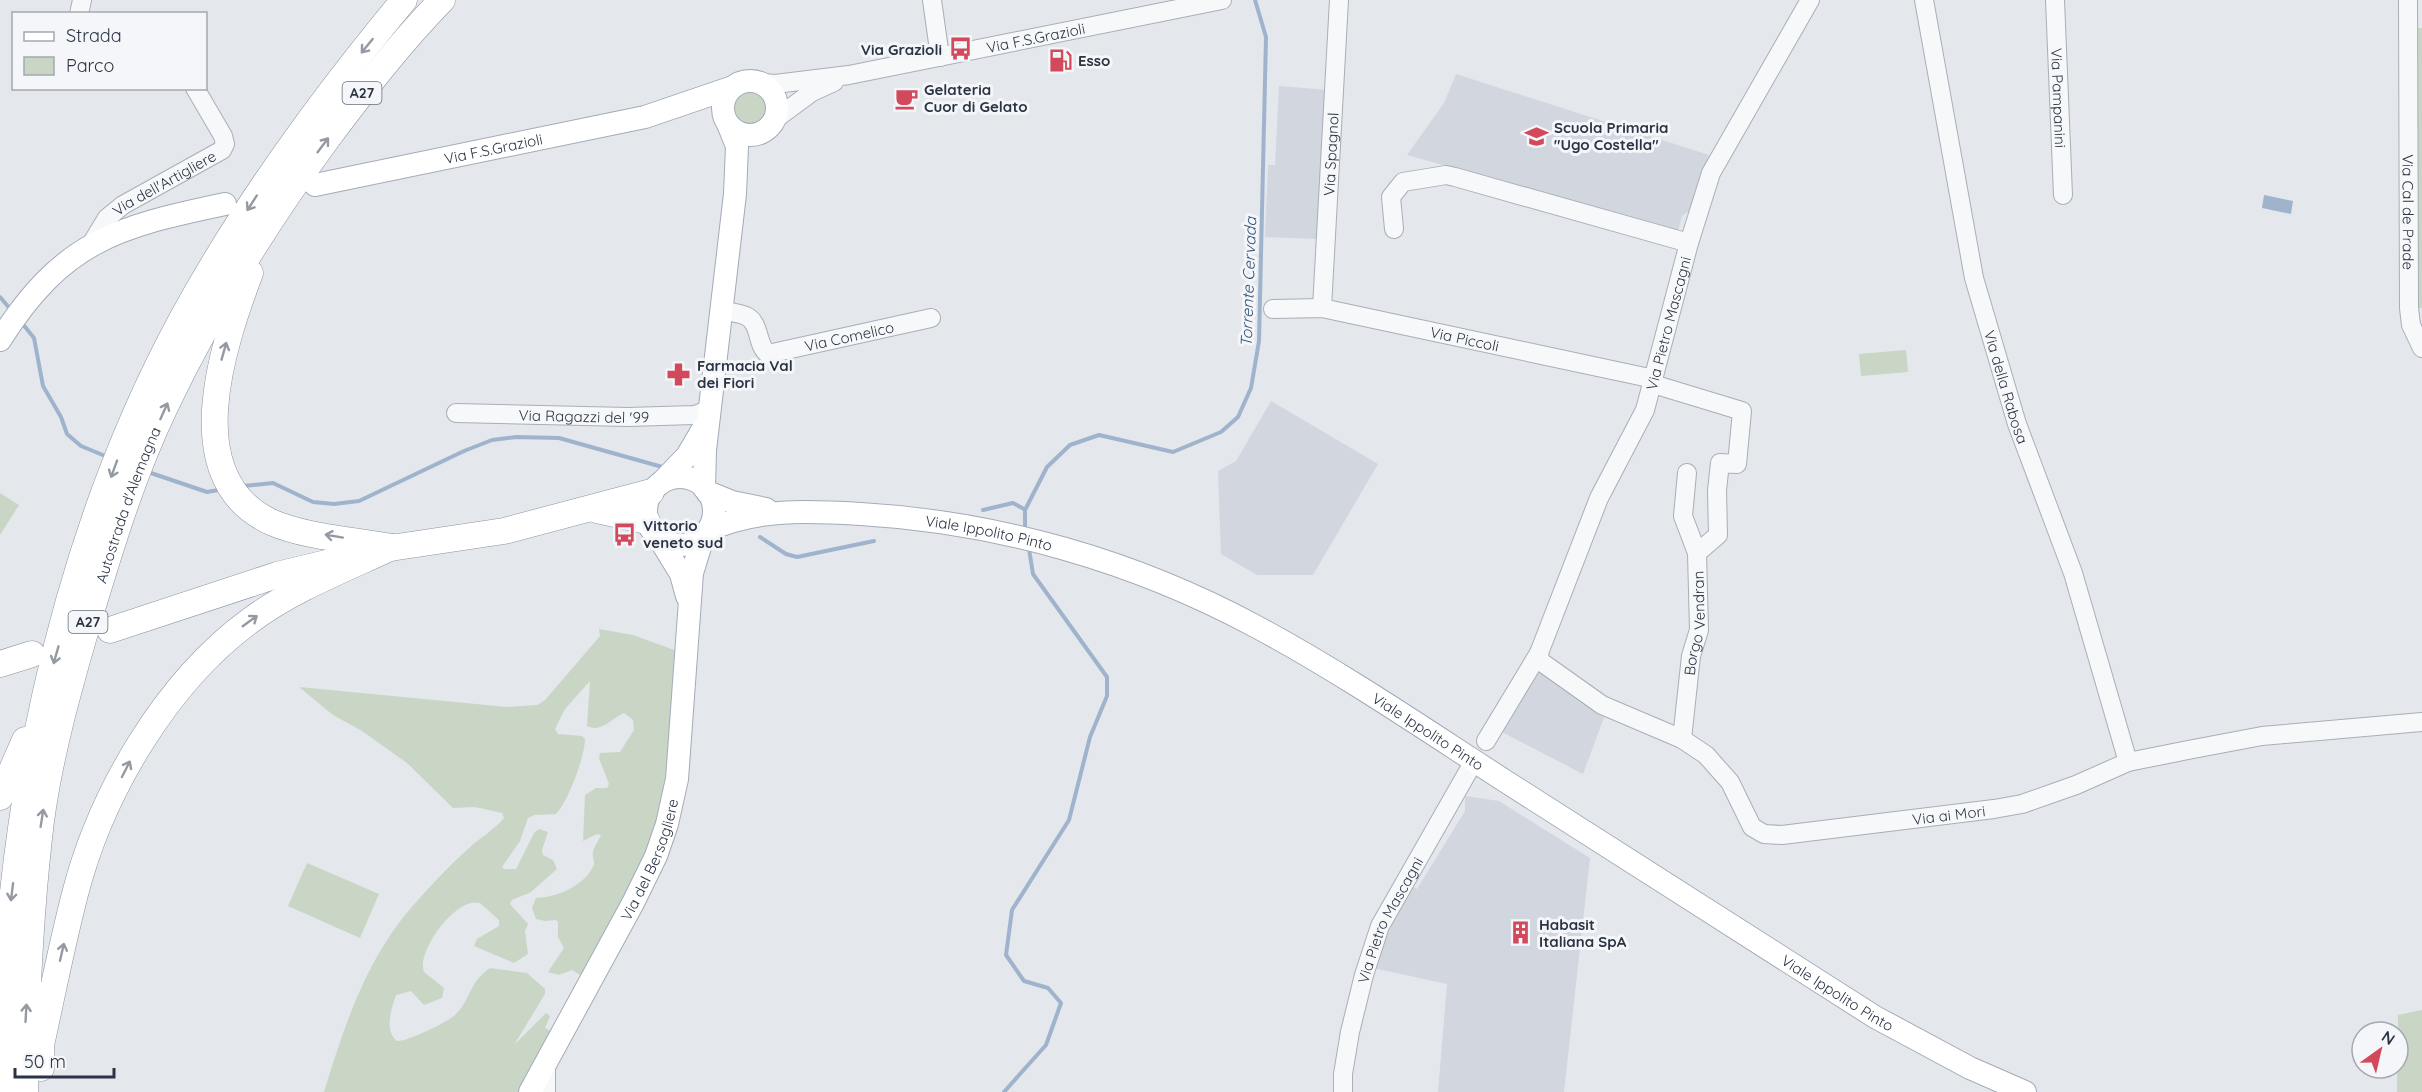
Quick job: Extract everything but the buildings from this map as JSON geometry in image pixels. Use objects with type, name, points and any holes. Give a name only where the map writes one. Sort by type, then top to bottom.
[{"type":"highway","name":"Autostrada d'Alemagna","points":[[2,1092],[2,1022],[9,912],[22,813],[46,690],[85,551],[116,465],[141,402],[181,320],[224,246],[333,88],[404,0]]},
{"type":"highway","name":"Autostrada d'Alemagna","points":[[25,1092],[31,928],[42,819],[70,683],[107,557],[164,408],[238,270],[288,192],[356,101],[442,0]]},
{"type":"highway","name":"A27","points":[[288,192],[254,264],[219,369],[215,394],[215,428],[224,471],[233,490],[244,503],[271,522],[288,528],[392,547]]},
{"type":"highway","name":"A27","points":[[110,630],[277,575],[392,547],[504,531],[594,509],[656,488]]},
{"type":"highway","name":"A27","points":[[594,509],[653,530]]},
{"type":"highway","name":"A27","points":[[40,1092],[41,1045],[75,892],[103,814],[133,756],[177,690],[215,648],[252,619],[288,597],[392,547]]},
{"type":"highway","points":[[0,664],[32,654]]},
{"type":"highway","name":"A27","points":[[0,797],[46,690]]},
{"type":"main road","name":"Via F.S.Grazioli","points":[[315,185],[669,111],[744,85]]},
{"type":"main road","points":[[710,409],[695,444],[656,488],[646,511],[653,530],[679,545],[689,544],[706,532],[713,517],[713,506],[706,490],[710,409],[735,194],[737,146],[727,122],[725,99],[744,85],[769,89],[777,104],[770,125],[747,156],[735,194]]},
{"type":"main road","name":"Via F.S.Grazioli","points":[[669,111],[703,111],[727,122]]},
{"type":"main road","points":[[727,122],[734,130],[750,135],[770,125]]},
{"type":"main road","points":[[0,340],[27,301],[59,267],[90,246],[114,234],[164,216],[225,204]]},
{"type":"main road","points":[[656,488],[679,477],[690,479],[706,490]]},
{"type":"main road","name":"Viale Ippolito Pinto","points":[[706,490],[732,502],[779,512],[886,515],[1013,536],[1134,571],[1207,602],[1291,645],[1875,1017],[1970,1068],[2025,1092]]},
{"type":"main road","name":"Viale Ippolito Pinto","points":[[706,532],[735,519],[779,512]]},
{"type":"main road","name":"Via del Bersagliere","points":[[653,530],[681,574],[688,603]]},
{"type":"main road","name":"Via del Bersagliere","points":[[530,1092],[633,903],[656,856],[667,824],[677,779],[688,603],[694,560],[706,532]]},
{"type":"street","points":[[932,0],[940,57]]},
{"type":"street","name":"Via F.S.Grazioli","points":[[744,85],[775,84],[849,75],[1222,0]]},
{"type":"street","name":"Via Spagnol","points":[[1322,308],[1339,0]]},
{"type":"street","name":"Via Pietro Mascagni","points":[[1486,741],[1539,653],[1599,498],[1636,430],[1653,382],[1689,243],[1717,161],[1810,0]]},
{"type":"street","name":"Via della Rabosa","points":[[1924,0],[1974,278],[2017,424],[2073,573],[2128,762]]},
{"type":"street","name":"Via Pampanini","points":[[2055,0],[2063,195]]},
{"type":"street","name":"Via Cal de Prade","points":[[2408,0],[2409,297],[2411,326],[2422,348]]},
{"type":"street","name":"Via F.S.Grazioli","points":[[770,125],[812,92],[849,75]]},
{"type":"street","name":"Via dell'Artigliere","points":[[90,246],[107,218],[123,205],[222,150],[225,144],[223,136],[196,90]]},
{"type":"street","points":[[1394,230],[1391,197],[1403,182],[1446,175],[1689,243]]},
{"type":"street","name":"Via Piccoli","points":[[1273,309],[1322,308],[1653,382]]},
{"type":"street","name":"Via Comelico","points":[[722,310],[748,316],[754,323],[763,351],[768,354],[931,318]]},
{"type":"street","name":"Borgo Vendran","points":[[1653,382],[1742,411],[1737,464],[1720,464],[1718,534],[1697,553],[1699,630],[1691,656],[1682,739]]},
{"type":"street","name":"Via Ragazzi del '99","points":[[456,413],[628,417],[695,415],[710,409]]},
{"type":"street","points":[[1687,473],[1683,516],[1697,553]]},
{"type":"street","name":"Via ai Mori","points":[[1539,653],[1540,661],[1602,705],[1682,739],[1719,767],[1730,782],[1752,827],[1764,834],[1782,835],[1994,809],[2022,804],[2076,785],[2128,762],[2262,736],[2422,722]]},
{"type":"street","name":"Via Pietro Mascagni","points":[[1343,1092],[1343,1074],[1350,1032],[1364,975],[1380,926],[1474,761]]},
{"type":"street","points":[[546,1061],[546,1092]]},
{"type":"shaded area","name":"Scuola Primaria \"Ugo Costella\"","points":[[1456,74],[1709,155],[1689,211],[1682,216],[1678,231],[1407,155],[1444,103]]},
{"type":"shaded area","points":[[1279,86],[1328,90],[1320,239],[1265,237],[1268,165],[1275,165]]},
{"type":"shaded area","points":[[1271,401],[1378,464],[1313,575],[1257,575],[1221,554],[1218,471],[1236,461]]},
{"type":"shaded area","points":[[1535,669],[1606,712],[1583,774],[1500,731]]},
{"type":"shaded area","points":[[1465,796],[1499,801],[1590,858],[1564,1092],[1438,1092],[1447,984],[1373,968],[1396,916],[1413,887],[1417,889],[1465,811]]},
{"type":"green space","points":[[2412,28],[2422,28],[2422,308],[2414,308]]},
{"type":"green space","points":[[750,89],[763,95],[769,108],[763,121],[750,127],[737,121],[731,108],[737,95]]},
{"type":"green space","points":[[1906,350],[1908,372],[1861,376],[1859,354]]},
{"type":"green space","points":[[0,493],[19,505],[0,535]]},
{"type":"green space","points":[[599,629],[633,635],[677,651],[670,776],[648,852],[582,976],[572,970],[559,975],[548,972],[564,948],[558,937],[558,922],[536,919],[532,908],[536,898],[552,896],[568,890],[582,880],[593,867],[593,851],[601,835],[597,834],[583,841],[585,795],[596,788],[607,788],[609,784],[599,758],[600,753],[620,752],[634,730],[633,720],[624,713],[601,727],[587,726],[590,681],[565,709],[555,729],[558,734],[582,736],[585,739],[582,756],[570,789],[556,814],[534,815],[528,818],[520,841],[502,867],[516,869],[534,833],[539,829],[548,832],[542,850],[543,855],[553,860],[557,869],[531,892],[512,900],[510,904],[528,924],[525,931],[528,954],[514,963],[474,946],[477,939],[499,926],[499,920],[480,903],[470,903],[450,916],[440,927],[426,952],[423,963],[424,972],[444,988],[442,998],[424,1005],[411,991],[396,995],[391,1013],[390,1026],[393,1036],[397,1041],[410,1038],[456,1014],[478,979],[490,968],[527,973],[545,989],[545,994],[514,1045],[546,1013],[550,1016],[545,1028],[551,1031],[518,1092],[324,1092],[360,990],[385,943],[400,921],[436,880],[504,818],[502,813],[475,807],[453,808],[407,763],[362,731],[333,715],[299,687],[507,707],[537,705],[545,700],[600,636]]},
{"type":"green space","points":[[307,863],[379,894],[360,938],[288,906]]},
{"type":"green space","points":[[2422,1010],[2422,1092],[2397,1092],[2397,1080],[2410,1080],[2410,1020],[2398,1020],[2398,1015]]},
{"type":"water","points":[[2264,195],[2293,201],[2291,214],[2262,208]]},
{"type":"waterway","name":"Torrente Cervada","points":[[1025,530],[1025,510],[1047,467],[1070,445],[1099,435],[1173,452],[1221,432],[1238,417],[1251,388],[1259,341],[1266,37],[1255,0]]},
{"type":"waterway","points":[[0,297],[11,310]]},
{"type":"waterway","points":[[22,323],[34,338],[43,386],[61,417],[67,434],[81,446],[110,458]]},
{"type":"waterway","points":[[243,486],[273,483],[313,502],[334,504],[359,501],[464,451],[492,440],[517,437],[559,438],[666,468]]},
{"type":"waterway","points":[[148,472],[207,492],[224,489]]},
{"type":"waterway","points":[[983,510],[1013,503],[1024,509]]},
{"type":"waterway","points":[[760,537],[786,554],[797,557],[874,541]]},
{"type":"waterway","name":"Torrente Cervada","points":[[1004,1092],[1046,1045],[1061,1003],[1048,988],[1024,981],[1006,955],[1012,910],[1069,820],[1090,737],[1107,696],[1107,677],[1033,574],[1029,549]]},
{"type":"place","name":"Via Grazioli","points":[[960,49]]},
{"type":"place","name":"Esso","points":[[1060,60]]},
{"type":"place","name":"Gelateria Cuor di Gelato","points":[[906,98]]},
{"type":"place","name":"Scuola Primaria \"Ugo Costella\"","points":[[1536,136]]},
{"type":"place","name":"Farmacia Val dei Fiori","points":[[679,374]]},
{"type":"place","name":"Vittorio veneto sud","points":[[625,534]]},
{"type":"place","name":"Habasit Italiana SpA","points":[[1521,933]]}]
